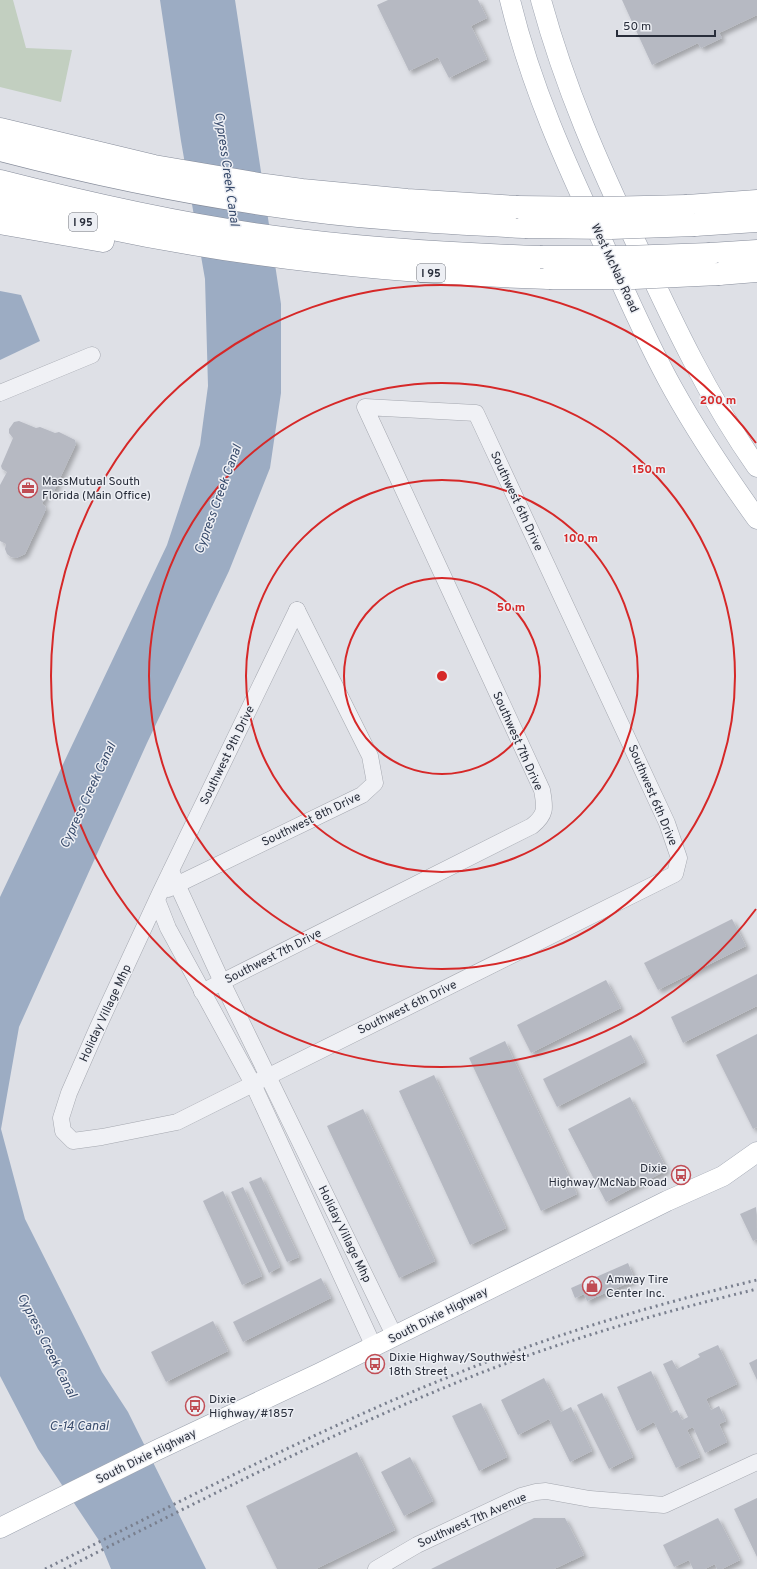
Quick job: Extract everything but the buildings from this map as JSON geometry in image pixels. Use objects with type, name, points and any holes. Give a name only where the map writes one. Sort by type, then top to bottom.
[{"type":"highway","points":[[0,129],[156,175]]},
{"type":"highway","points":[[0,150],[70,168],[229,180],[304,200],[408,220],[525,227],[611,228],[691,215],[757,201]]},
{"type":"highway","points":[[0,181],[47,193],[162,218],[274,237],[312,251],[426,252],[540,257],[625,258],[714,264],[757,251]]},
{"type":"highway","points":[[304,200],[408,200],[516,207],[602,208],[757,221]]},
{"type":"highway","name":"I 95","points":[[0,202],[33,211],[166,240],[203,246],[312,251],[436,273],[549,278],[634,278],[714,264],[757,272]]},
{"type":"highway","points":[[0,223],[102,241],[166,240]]},
{"type":"main road","name":"West McNab Road","points":[[510,0],[520,38],[551,129],[640,324],[699,434],[757,519]]},
{"type":"main road","points":[[541,0],[552,40],[588,139],[663,303],[694,366],[728,424],[757,467]]},
{"type":"main road","name":"South Dixie Highway","points":[[0,1528],[157,1450],[374,1347],[667,1201],[723,1176],[757,1152]]},
{"type":"main road","name":"South Dixie Highway","points":[[723,1176],[757,1171]]},
{"type":"street","points":[[0,392],[92,355]]},
{"type":"street","name":"Southwest 7th Drive","points":[[202,992],[532,826],[539,820],[545,806],[542,790],[365,407]]},
{"type":"street","name":"Southwest 6th Drive","points":[[253,1084],[675,874],[679,858],[667,823],[476,414],[365,407]]},
{"type":"street","name":"Southwest 9th Drive","points":[[159,896],[174,878],[297,610]]},
{"type":"street","name":"Southwest 8th Drive","points":[[174,878],[362,795],[375,783],[370,756],[297,610]]},
{"type":"street","name":"Holiday Village Mhp","points":[[174,878],[222,982],[269,1076],[394,1337]]},
{"type":"street","name":"Holiday Village Mhp","points":[[159,896],[168,928],[253,1084],[374,1347]]},
{"type":"street","name":"Holiday Village Mhp","points":[[159,896],[69,1093],[61,1118],[63,1131],[74,1141],[178,1122],[253,1084]]},
{"type":"street","name":"Southwest 7th Avenue","points":[[376,1569],[416,1545],[521,1496],[546,1491],[590,1499],[664,1505],[757,1462]]},
{"type":"green space","points":[[0,0],[13,0],[26,48],[72,50],[61,102],[0,87]]},
{"type":"water","name":"C-14 Canal","points":[[160,0],[235,0],[281,304],[281,393],[270,468],[229,571],[147,743],[19,1027],[1,1129],[25,1219],[102,1372],[128,1412],[206,1569],[111,1569],[100,1542],[38,1449],[0,1376],[0,897],[167,545],[200,445],[208,386],[205,279],[181,141]]},
{"type":"water","points":[[0,291],[21,295],[40,341],[0,360]]},
{"type":"railway","points":[[45,1569],[325,1431],[439,1381],[561,1335],[658,1305],[757,1280]]},
{"type":"railway","points":[[64,1569],[298,1453],[393,1409],[479,1373],[597,1333],[757,1289]]},
{"type":"place","name":"MassMutual South Florida (Main Office)","points":[[28,488]]},
{"type":"place","name":"Dixie Highway/McNab Road","points":[[681,1175]]},
{"type":"place","name":"Amway Tire Center Inc.","points":[[592,1286]]},
{"type":"place","name":"Dixie Highway/Southwest 18th Street","points":[[375,1364]]},
{"type":"place","name":"Dixie Highway/#1857","points":[[195,1406]]},
{"type":"water label","name":"Cypress Creek Canal","points":[[228,169]]},
{"type":"water label","name":"Cypress Creek Canal","points":[[217,499]]},
{"type":"water label","name":"Cypress Creek Canal","points":[[87,795]]},
{"type":"water label","name":"Cypress Creek Canal","points":[[48,1345]]}]
